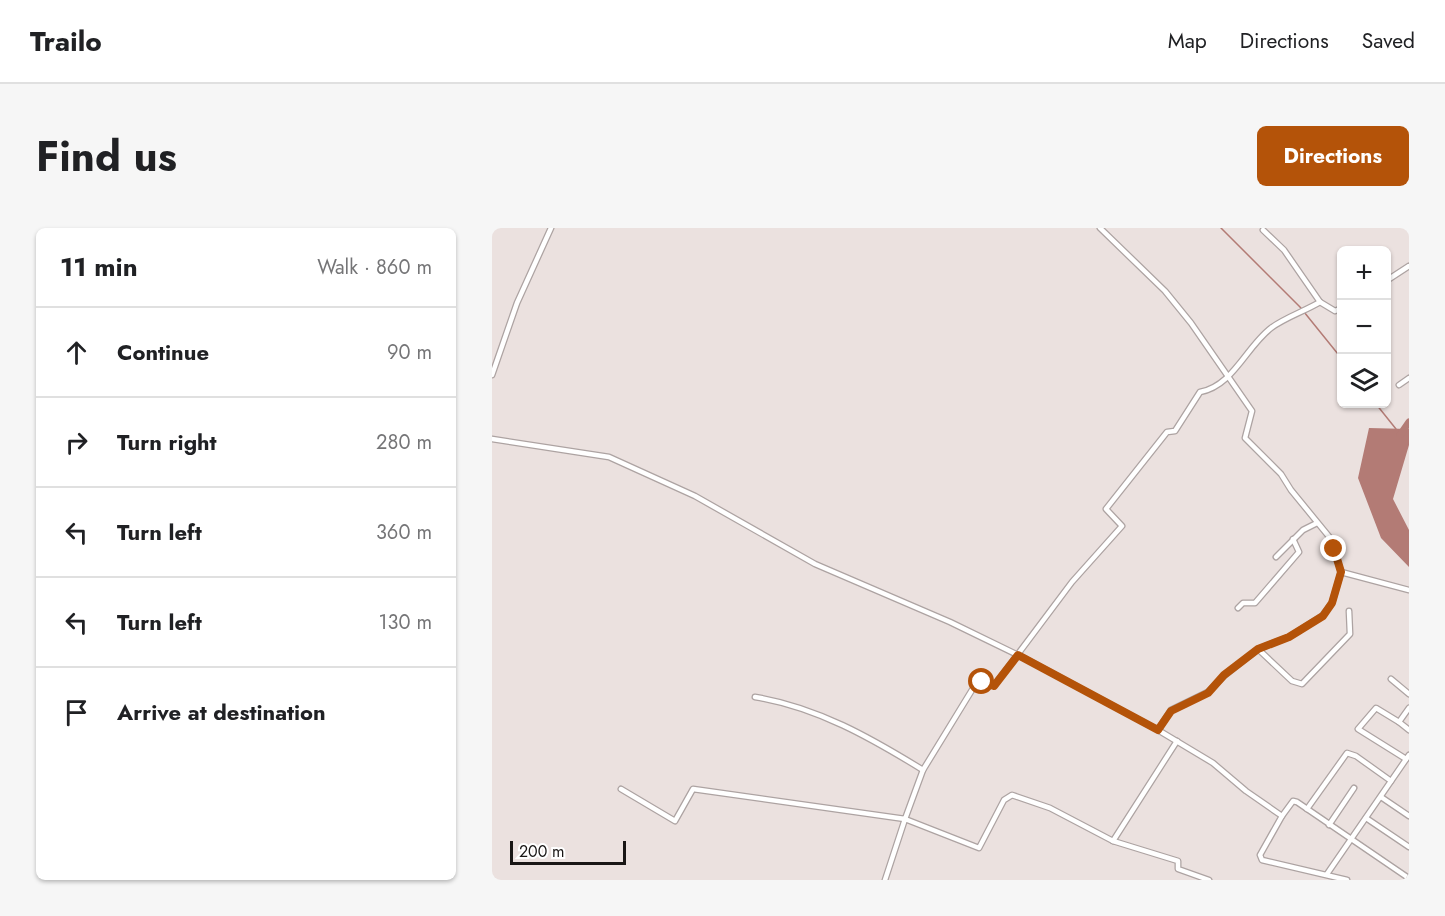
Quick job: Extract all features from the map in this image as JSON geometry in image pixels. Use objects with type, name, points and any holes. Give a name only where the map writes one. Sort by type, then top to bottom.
[{"type":"street","points":[[492,375],[517,303],[551,228]]},
{"type":"street","points":[[1100,228],[1165,291],[1191,323],[1252,411],[1245,438],[1281,474],[1330,539],[1341,572],[1332,603],[1323,616],[1289,637],[1258,649],[1224,675],[1208,693],[1171,711],[1158,730]]},
{"type":"street","points":[[1263,230],[1284,250],[1320,302],[1337,310]]},
{"type":"street","points":[[1391,278],[1409,266]]},
{"type":"street","points":[[885,880],[923,770],[952,719],[978,682],[994,686],[1072,582],[1122,526],[1120,521],[1106,510],[1107,507],[1167,432],[1175,431],[1200,392],[1211,390],[1228,376],[1270,329],[1320,302]]},
{"type":"street","points":[[1400,385],[1409,378]]},
{"type":"street","points":[[492,439],[609,457],[695,496],[815,564],[890,594],[1018,655],[1158,730],[1213,763],[1246,792],[1282,816]]},
{"type":"street","points":[[1276,557],[1303,530],[1317,523]]},
{"type":"street","points":[[1238,608],[1243,603],[1255,603],[1299,552],[1293,539]]},
{"type":"street","points":[[1341,572],[1409,590]]},
{"type":"street","points":[[1258,649],[1292,681],[1302,684],[1350,634],[1349,611]]},
{"type":"street","points":[[1391,679],[1409,694]]},
{"type":"street","points":[[755,697],[795,706],[835,722],[866,736],[923,770]]},
{"type":"street","points":[[1321,880],[1408,757],[1358,729],[1376,708],[1409,730]]},
{"type":"street","points":[[1400,722],[1409,708]]},
{"type":"street","points":[[1113,841],[1177,741]]},
{"type":"street","points":[[1307,809],[1347,753],[1356,756],[1391,781]]},
{"type":"street","points":[[1329,825],[1354,788]]},
{"type":"street","points":[[621,789],[675,821],[693,789],[905,819],[980,848],[1004,800],[1012,795],[1050,808],[1113,841],[1178,861],[1178,869],[1182,872],[1209,880]]},
{"type":"street","points":[[1381,797],[1409,816]]},
{"type":"street","points":[[1347,880],[1262,860],[1260,855],[1293,801],[1407,877]]},
{"type":"street","points":[[1366,818],[1409,847]]},
{"type":"shaded area","points":[[1369,428],[1409,429],[1409,445],[1393,499],[1409,530],[1409,567],[1381,538],[1358,478]]},
{"type":"waterway","points":[[1221,228],[1300,307],[1338,354]]},
{"type":"waterway","points":[[1379,408],[1396,429]]},
{"type":"waterway","points":[[1400,435],[1409,422]]},
{"type":"route","points":[[982,682],[994,686],[1018,655],[1158,730],[1171,711],[1181,704],[1208,693],[1224,675],[1258,649],[1289,637],[1323,616],[1332,603],[1341,572],[1334,549]]}]
